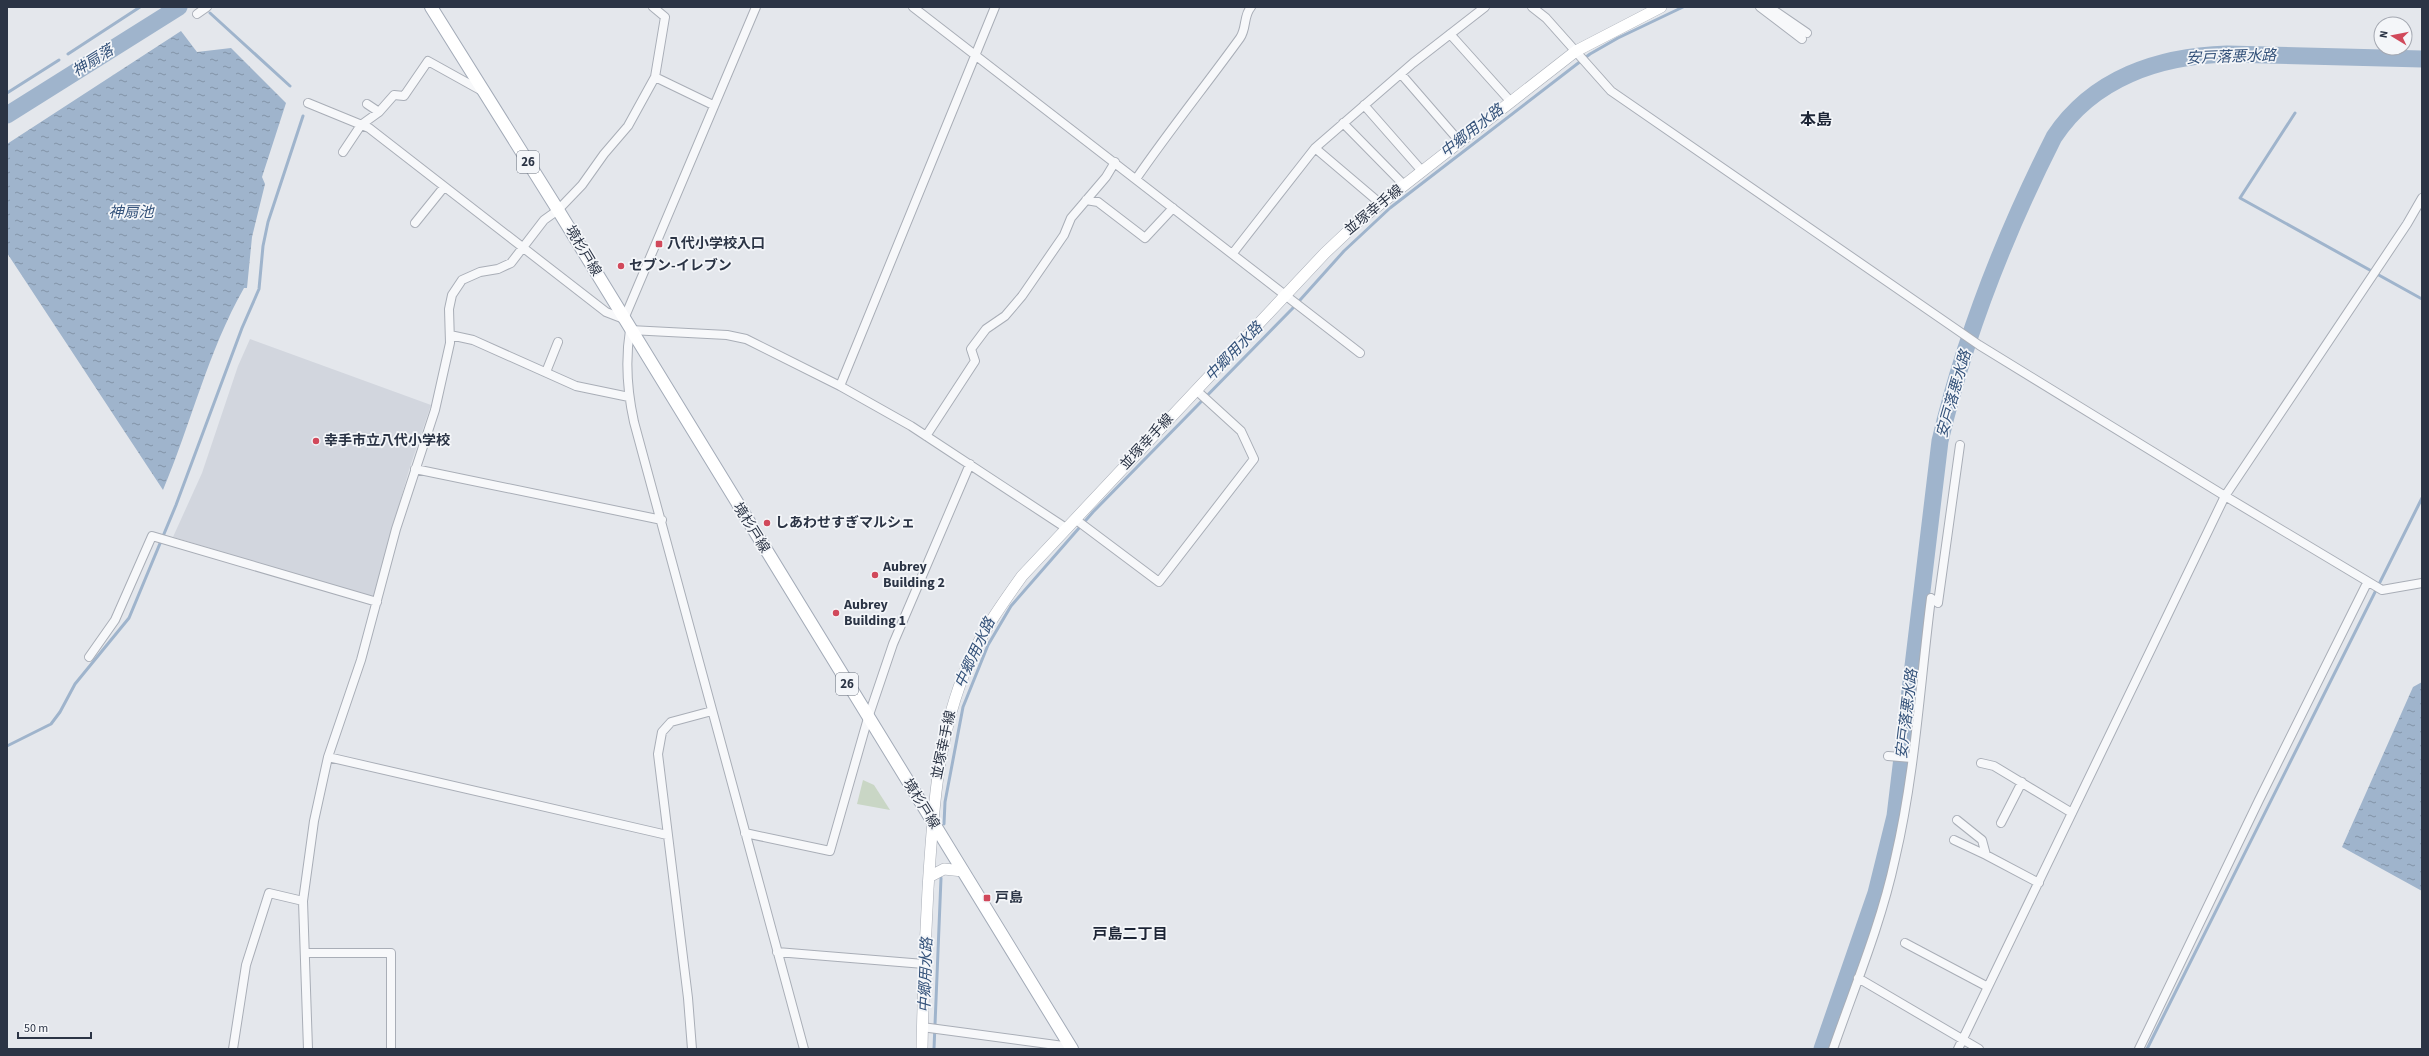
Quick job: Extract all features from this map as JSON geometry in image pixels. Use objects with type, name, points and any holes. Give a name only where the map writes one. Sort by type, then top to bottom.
[{"type":"main road","name":"境杉戸線","points":[[431,7],[558,210],[630,330],[1072,1048]]},
{"type":"main road","name":"並塚幸手線","points":[[922,1049],[924,964],[932,822],[935,788],[944,737],[968,663],[990,622],[1022,576],[1325,252],[1380,204],[1576,51],[1657,8]]},
{"type":"main road","points":[[929,877],[944,869],[963,871]]},
{"type":"street","points":[[197,14],[207,7]]},
{"type":"street","points":[[308,1049],[306,953],[302,901],[314,821],[328,757],[361,660],[415,469],[435,410],[450,335],[449,309],[452,295],[458,284],[480,272],[505,267],[511,263],[544,220],[558,210],[582,185],[604,154],[628,126],[655,77],[665,16],[653,7]]},
{"type":"street","points":[[308,103],[369,128],[606,312],[624,319],[713,105],[756,7]]},
{"type":"street","points":[[913,7],[1173,208],[1286,293],[1360,353]]},
{"type":"street","points":[[840,386],[995,7]]},
{"type":"street","points":[[1136,179],[1174,124],[1242,36],[1246,14],[1251,7]]},
{"type":"street","points":[[1233,253],[1315,148],[1400,74],[1485,7]]},
{"type":"street","points":[[1532,7],[1546,18],[1611,91],[1979,345],[2367,583],[2382,590],[2422,583]]},
{"type":"street","points":[[1760,7],[1805,36],[1769,7]]},
{"type":"street","points":[[1450,34],[1511,102]]},
{"type":"street","points":[[343,152],[361,125],[379,112],[394,95],[404,96],[428,61],[484,92]]},
{"type":"street","points":[[1400,74],[1460,142]]},
{"type":"street","points":[[655,77],[713,105]]},
{"type":"street","points":[[366,104],[379,112]]},
{"type":"street","points":[[1364,105],[1422,171]]},
{"type":"street","points":[[1343,123],[1404,185]]},
{"type":"street","points":[[1315,148],[1380,204]]},
{"type":"street","points":[[926,436],[975,361],[971,349],[978,338],[986,329],[1005,316],[1022,296],[1064,235],[1071,218],[1115,162]]},
{"type":"street","points":[[415,223],[444,187]]},
{"type":"street","points":[[1958,1049],[2225,496],[2402,231],[2422,198]]},
{"type":"street","points":[[1086,200],[1098,202],[1145,238],[1173,208]]},
{"type":"street","points":[[804,1049],[712,711],[629,397],[626,364],[630,330],[727,335],[746,339],[840,386],[926,436],[1066,528]]},
{"type":"street","points":[[450,335],[473,340],[576,386],[629,397]]},
{"type":"street","points":[[546,372],[558,342]]},
{"type":"street","points":[[1075,519],[1159,582],[1254,459],[1241,431],[1196,390]]},
{"type":"street","points":[[1833,1049],[1881,915],[1895,860],[1904,817],[1931,598],[1938,603],[1960,445]]},
{"type":"street","points":[[745,833],[830,851],[868,718],[893,644],[970,464]]},
{"type":"street","points":[[415,469],[662,520]]},
{"type":"street","points":[[89,657],[115,620],[152,536],[378,602]]},
{"type":"street","points":[[2139,1049],[2256,807],[2367,583]]},
{"type":"street","points":[[692,1049],[688,998],[658,754],[662,732],[671,722],[712,711]]},
{"type":"street","points":[[1888,756],[1912,758]]},
{"type":"street","points":[[328,757],[667,835]]},
{"type":"street","points":[[1981,764],[1994,766],[2072,813]]},
{"type":"street","points":[[2001,823],[2022,782]]},
{"type":"street","points":[[1957,820],[1982,840],[1986,855]]},
{"type":"street","points":[[1954,840],[2039,883]]},
{"type":"street","points":[[233,1049],[246,965],[269,893],[302,901]]},
{"type":"street","points":[[1905,943],[1988,987]]},
{"type":"street","points":[[777,952],[924,964]]},
{"type":"street","points":[[306,953],[391,953],[391,1049]]},
{"type":"street","points":[[1858,978],[1979,1049]]},
{"type":"street","points":[[922,1027],[1072,1048]]},
{"type":"shaded area","name":"幸手市立八代小学校","points":[[250,339],[431,405],[409,470],[373,597],[173,537],[202,473],[238,366]]},
{"type":"green space","points":[[863,780],[874,785],[890,810],[857,804]]},
{"type":"water","name":"神扇池","points":[[181,31],[197,52],[231,48],[286,103],[262,177],[265,184],[252,237],[247,288],[244,288],[220,337],[163,490],[7,253],[7,144]]},
{"type":"water","points":[[2422,682],[2422,891],[2342,847],[2413,687]]},
{"type":"waterway","points":[[68,54],[140,7]]},
{"type":"waterway","name":"神扇落","points":[[7,115],[179,7]]},
{"type":"waterway","name":"中郷用水路","points":[[944,824],[945,802],[963,707],[988,645],[1011,606],[1093,512],[1292,309],[1344,251],[1390,208],[1590,54],[1618,38],[1683,7]]},
{"type":"waterway","points":[[210,13],[290,86]]},
{"type":"waterway","name":"安戸落悪水路","points":[[1822,1049],[1876,893],[1895,816],[1940,441],[1950,401],[1961,362],[1988,286],[2019,211],[2054,137],[2070,117],[2088,99],[2108,85],[2130,74],[2177,60],[2227,54],[2422,59]]},
{"type":"waterway","points":[[7,93],[59,60]]},
{"type":"waterway","points":[[2295,113],[2240,198],[2422,299]]},
{"type":"waterway","points":[[7,746],[51,724],[60,712],[75,684],[129,618],[176,505],[242,328],[259,289],[263,246],[268,222],[303,116]]},
{"type":"waterway","points":[[2147,1049],[2422,498]]},
{"type":"waterway","name":"中郷用水路","points":[[934,1049],[941,878]]},
{"type":"place","name":"八代小学校入口","points":[[659,244]]},
{"type":"place","name":"セブン-イレブン","points":[[621,266]]},
{"type":"place","name":"幸手市立八代小学校","points":[[316,441]]},
{"type":"place","name":"しあわせすぎマルシェ","points":[[767,523]]},
{"type":"place","name":"Aubrey Building 2","points":[[875,575]]},
{"type":"place","name":"Aubrey Building 1","points":[[836,613]]},
{"type":"place","name":"戸島","points":[[987,898]]},
{"type":"district","name":"本島","points":[[1816,120]]},
{"type":"district","name":"戸島二丁目","points":[[1130,934]]}]
